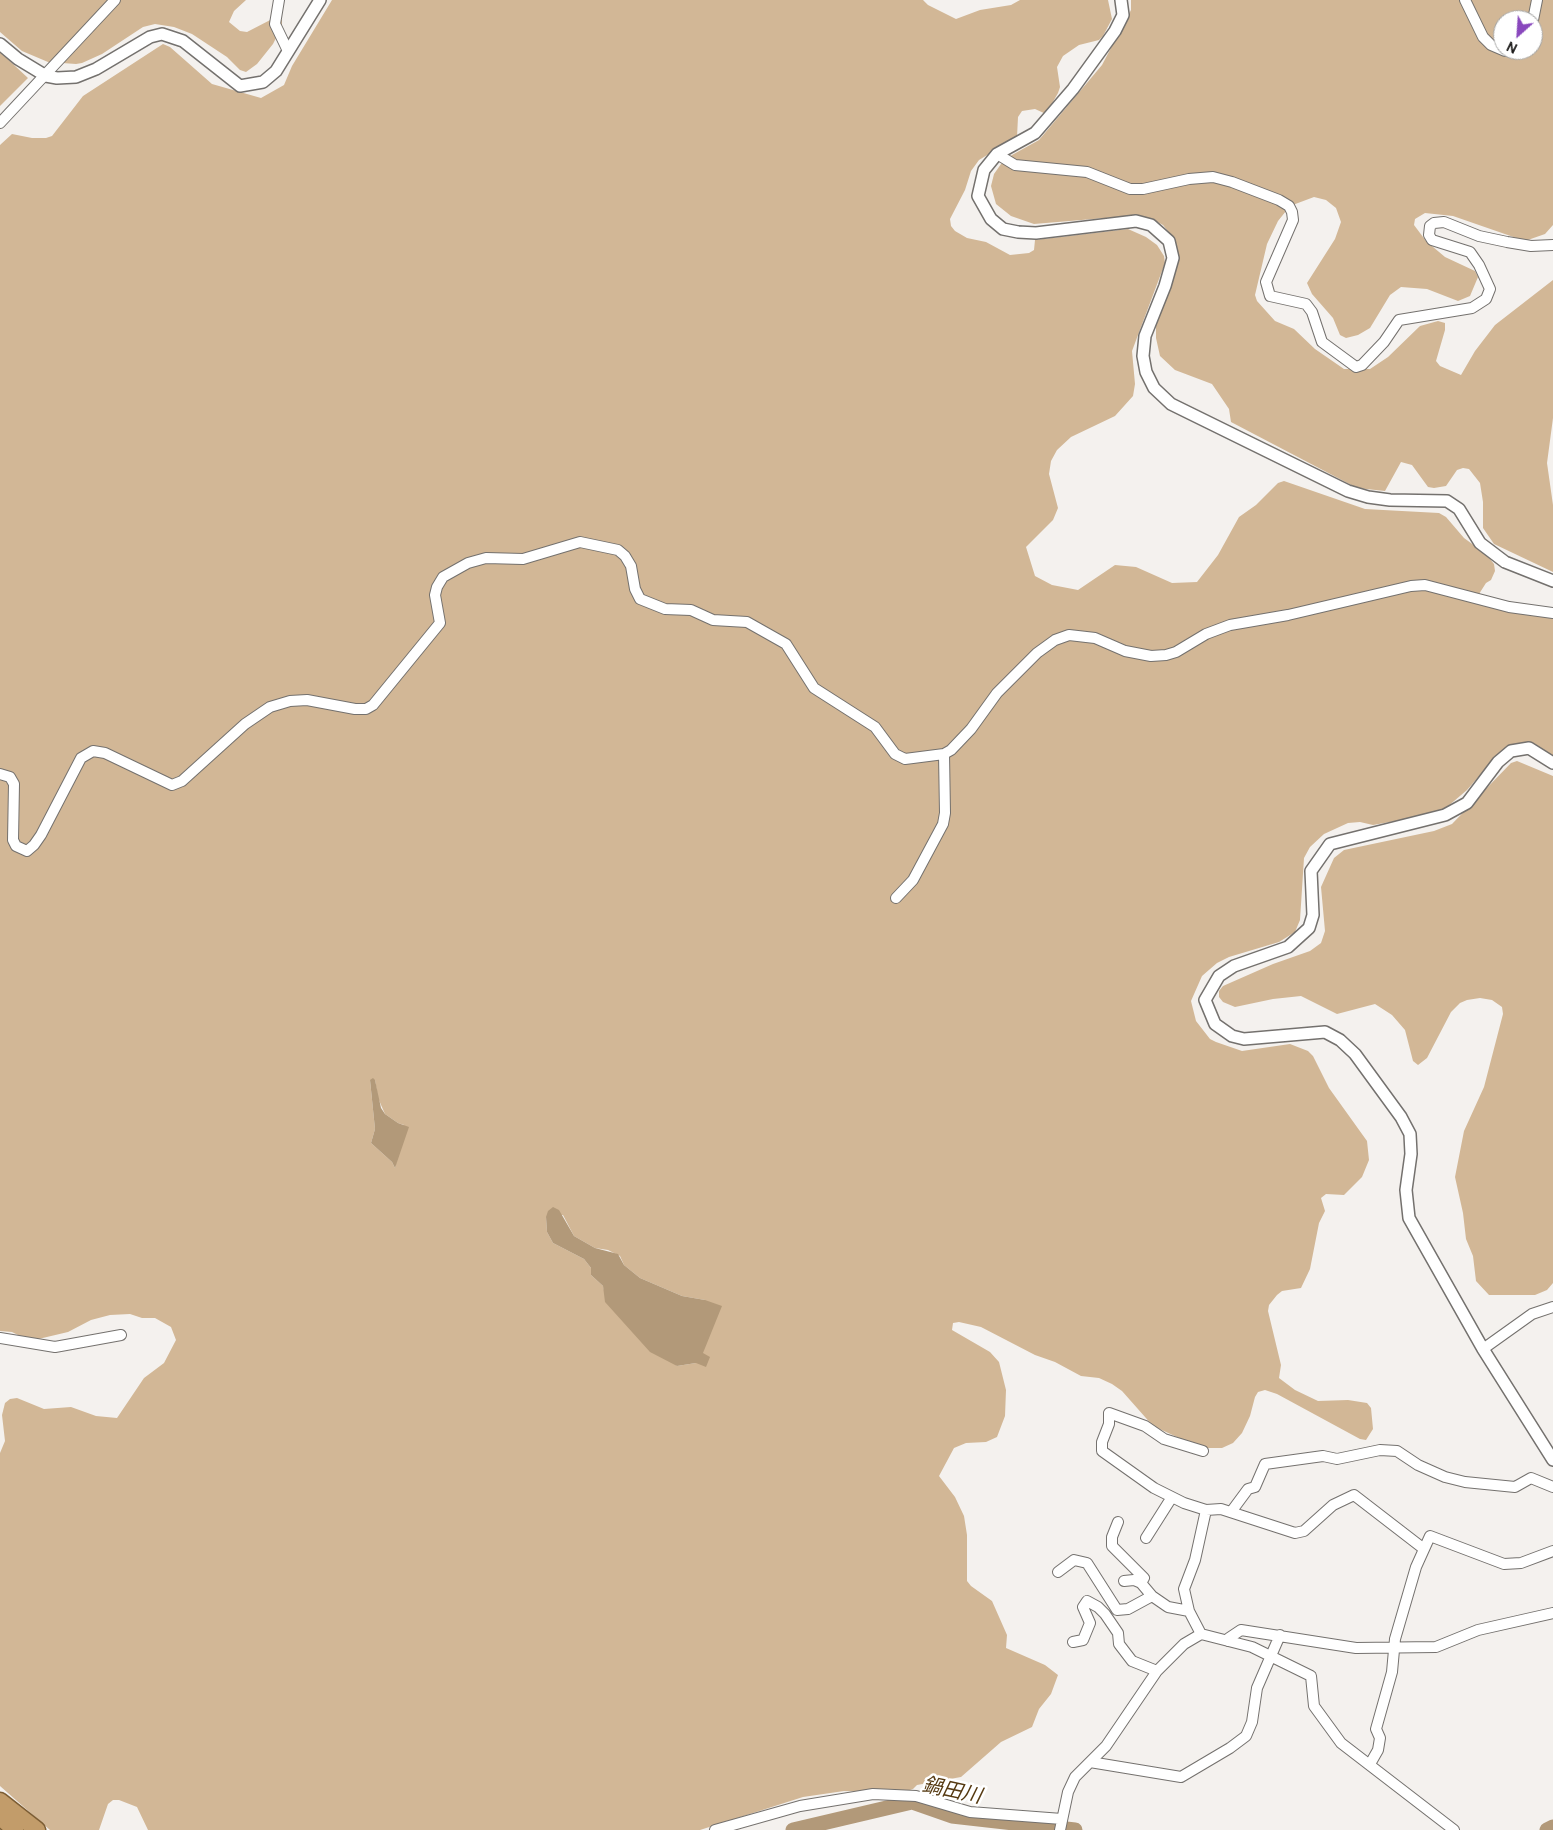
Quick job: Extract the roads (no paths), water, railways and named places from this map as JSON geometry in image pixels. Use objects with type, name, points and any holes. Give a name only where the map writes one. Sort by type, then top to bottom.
[{"type":"highway","points":[[0,1801],[36,1830]]},
{"type":"street","points":[[0,123],[32,87],[46,76],[115,0]]},
{"type":"street","points":[[279,0],[275,24],[288,51]]},
{"type":"street","points":[[0,44],[18,59],[46,76],[57,78],[76,77],[96,69],[150,37],[162,34],[183,41],[240,86],[264,82],[276,71],[320,0]]},
{"type":"street","points":[[1121,0],[1123,15],[1115,31],[1073,88],[1035,133],[997,154],[984,170],[978,196],[991,218],[1003,229],[1036,232],[1136,221],[1151,225],[1169,241],[1173,258],[1169,274],[1145,336],[1143,356],[1146,372],[1154,388],[1171,404],[1348,491],[1368,497],[1390,500],[1447,501],[1459,508],[1480,543],[1505,562],[1553,581]]},
{"type":"street","points":[[1465,0],[1484,37],[1493,46]]},
{"type":"street","points":[[997,154],[1015,165],[1086,172],[1130,188],[1143,189],[1189,179],[1213,177],[1232,182],[1279,200],[1289,206],[1293,220],[1266,282],[1270,296],[1306,304],[1312,312],[1322,342],[1344,361],[1356,367],[1362,365],[1384,342],[1399,320],[1472,308],[1486,299],[1490,288],[1470,252],[1432,240],[1429,235],[1430,226],[1434,222],[1444,222],[1479,236],[1507,242],[1531,246],[1553,245]]},
{"type":"street","points":[[0,774],[10,777],[14,784],[13,840],[16,846],[27,851],[41,835],[81,758],[93,751],[105,753],[172,785],[182,781],[245,724],[270,707],[290,701],[307,700],[355,709],[366,709],[373,705],[440,623],[435,595],[443,577],[468,563],[486,558],[523,559],[580,542],[618,550],[625,556],[631,566],[634,589],[640,599],[665,609],[691,610],[713,620],[747,622],[786,644],[814,688],[875,726],[895,754],[904,759],[944,754],[952,750],[971,729],[997,693],[1037,653],[1055,640],[1069,635],[1095,638],[1125,650],[1151,656],[1166,655],[1176,652],[1206,634],[1230,625],[1288,615],[1411,586],[1425,585],[1510,607],[1553,612]]},
{"type":"street","points":[[1553,763],[1529,748],[1511,751],[1498,762],[1467,803],[1445,815],[1330,844],[1311,871],[1313,915],[1309,928],[1288,947],[1234,966],[1226,971],[1220,976],[1205,1000],[1215,1024],[1232,1036],[1244,1039],[1325,1032],[1340,1040],[1355,1054],[1401,1117],[1410,1134],[1411,1154],[1406,1190],[1409,1218],[1483,1349],[1553,1460]]},
{"type":"street","points":[[896,898],[913,880],[946,813],[944,754]]},
{"type":"street","points":[[1483,1349],[1532,1314],[1553,1307]]},
{"type":"street","points":[[0,1338],[55,1347],[121,1335]]},
{"type":"street","points":[[1203,1451],[1164,1439],[1145,1426],[1109,1413],[1109,1424],[1102,1442],[1102,1451],[1154,1488],[1206,1510],[1221,1509],[1295,1533],[1304,1531],[1333,1505],[1354,1496],[1424,1549]]},
{"type":"street","points":[[1231,1512],[1248,1490],[1255,1487],[1265,1464],[1322,1456],[1337,1459],[1380,1450],[1397,1451],[1418,1465],[1445,1477],[1465,1482],[1516,1486],[1531,1478],[1553,1487]]},
{"type":"street","points":[[1146,1538],[1172,1497]]},
{"type":"street","points":[[1201,1634],[1189,1611],[1184,1589],[1195,1560],[1206,1510]]},
{"type":"street","points":[[1118,1522],[1112,1537],[1112,1546],[1144,1578],[1141,1582]]},
{"type":"street","points":[[1370,1764],[1378,1750],[1380,1738],[1376,1729],[1392,1672],[1395,1639],[1416,1567],[1430,1536],[1504,1564],[1521,1563],[1553,1550]]},
{"type":"street","points":[[1058,1572],[1074,1560],[1087,1563],[1116,1610]]},
{"type":"street","points":[[1124,1581],[1134,1580],[1141,1582],[1152,1596],[1168,1607],[1189,1611]]},
{"type":"street","points":[[1105,1614],[1116,1610],[1128,1609],[1152,1596]]},
{"type":"street","points":[[1073,1642],[1083,1640],[1090,1623],[1083,1607],[1087,1601],[1098,1607],[1105,1614],[1118,1633],[1119,1644],[1132,1661],[1157,1671]]},
{"type":"street","points":[[1228,1641],[1229,1638],[1241,1630],[1356,1648],[1436,1647],[1478,1630],[1553,1613]]},
{"type":"street","points":[[715,1830],[800,1806],[873,1794],[916,1796],[970,1812],[1062,1824],[1068,1792],[1075,1778],[1106,1746],[1157,1671],[1184,1644],[1201,1634],[1252,1647],[1311,1676],[1314,1706],[1340,1743],[1370,1764],[1454,1830]]},
{"type":"street","points":[[1090,1762],[1181,1777],[1230,1748],[1246,1736],[1252,1722],[1257,1688],[1280,1635]]},
{"type":"waterway","name":"鍋田川","points":[[793,1830],[912,1802],[952,1816],[1075,1830]]},
{"type":"waterway","name":"鍋田川","points":[[1547,1830],[1553,1827]]}]
